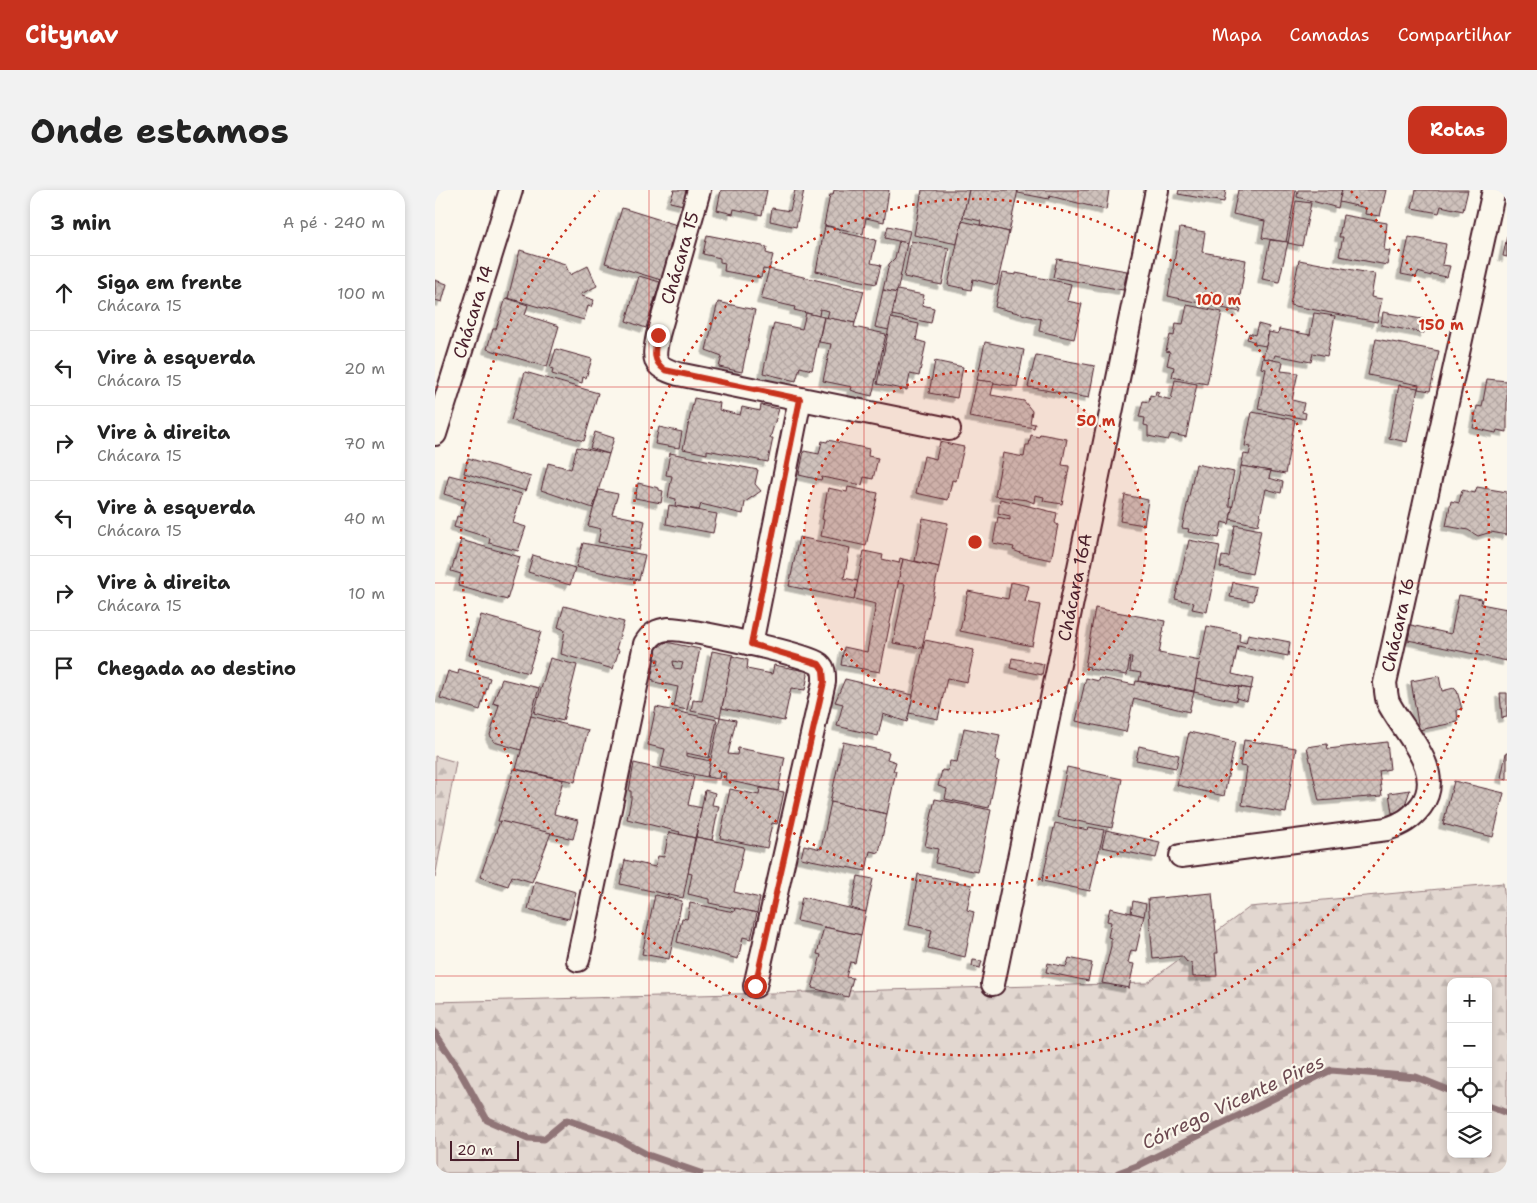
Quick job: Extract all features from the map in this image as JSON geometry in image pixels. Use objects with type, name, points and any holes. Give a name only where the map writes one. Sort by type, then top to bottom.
[{"type":"street","name":"Chácara 14","points":[[435,434],[511,190]]},
{"type":"street","name":"Chácara 15","points":[[699,190],[658,335],[654,355],[657,364],[665,370],[678,374],[800,399]]},
{"type":"street","name":"Chácara 16A","points":[[993,984],[1157,190]]},
{"type":"street","name":"Chácara 16","points":[[1181,856],[1401,825],[1414,816],[1425,801],[1427,770],[1417,747],[1387,700],[1385,683],[1393,639],[1494,190]]},
{"type":"street","points":[[751,644],[800,399],[949,429]]},
{"type":"street","points":[[577,960],[645,644],[649,636],[657,631],[669,629],[751,644],[819,664],[823,670],[824,682],[755,986]]},
{"type":"green space","points":[[435,756],[456,762],[435,878]]},
{"type":"green space","points":[[1503,883],[1507,919],[1507,1173],[435,1173],[435,1002],[1147,983],[1250,907]]},
{"type":"building","points":[[674,190],[687,190],[683,205],[670,202]]},
{"type":"building","points":[[721,190],[767,190],[762,215],[734,209],[733,214],[717,210]]},
{"type":"building","points":[[795,190],[804,190],[796,227],[770,221],[772,208],[790,211]]},
{"type":"building","points":[[834,190],[889,190],[884,222],[866,218],[863,234],[824,225],[830,195],[833,195]]},
{"type":"building","points":[[922,190],[969,190],[957,244],[914,235]]},
{"type":"building","points":[[969,190],[1018,190],[1009,232],[980,225],[981,221],[963,217]]},
{"type":"building","points":[[1018,190],[1109,190],[1106,210],[1050,196],[1049,199],[1018,193]]},
{"type":"building","points":[[1179,190],[1226,190],[1224,202],[1178,194]]},
{"type":"building","points":[[1238,190],[1296,190],[1286,242],[1262,238],[1265,221],[1233,214]]},
{"type":"building","points":[[1298,190],[1342,190],[1338,208],[1297,197]]},
{"type":"building","points":[[1342,190],[1386,190],[1380,216],[1365,214],[1366,208],[1339,202]]},
{"type":"building","points":[[1416,190],[1468,190],[1463,211],[1441,206],[1439,213],[1412,208]]},
{"type":"building","points":[[1296,201],[1311,203],[1302,246],[1288,243]]},
{"type":"building","points":[[622,208],[677,225],[661,280],[605,263]]},
{"type":"building","points":[[1343,215],[1387,223],[1384,250],[1390,251],[1387,265],[1339,256],[1343,237],[1339,237]]},
{"type":"building","points":[[962,221],[1009,232],[997,285],[973,279],[971,290],[948,285]]},
{"type":"building","points":[[825,226],[840,229],[839,232],[876,240],[871,263],[881,265],[876,284],[816,271]]},
{"type":"building","points":[[888,226],[910,231],[907,243],[885,238]]},
{"type":"building","points":[[1180,228],[1205,232],[1202,252],[1246,260],[1238,308],[1241,309],[1240,312],[1168,296]]},
{"type":"building","points":[[707,235],[767,247],[766,253],[773,255],[769,270],[763,269],[761,278],[724,271],[725,263],[720,262],[720,258],[703,254]]},
{"type":"building","points":[[1507,236],[1507,257],[1503,256]]},
{"type":"building","points":[[1409,237],[1446,244],[1442,265],[1450,266],[1447,277],[1431,274],[1431,276],[1418,272],[1416,277],[1401,274]]},
{"type":"building","points":[[1270,240],[1288,242],[1279,282],[1262,279]]},
{"type":"building","points":[[899,241],[907,243],[897,293],[883,290],[889,264],[895,258]]},
{"type":"building","points":[[911,241],[949,248],[942,285],[904,277]]},
{"type":"building","points":[[520,250],[565,264],[570,275],[588,266],[597,286],[581,294],[594,300],[591,307],[588,306],[584,320],[508,298]]},
{"type":"building","points":[[1057,259],[1127,271],[1123,290],[1053,277]]},
{"type":"building","points":[[1299,260],[1375,274],[1371,297],[1382,299],[1377,322],[1290,305]]},
{"type":"building","points":[[769,269],[864,291],[855,323],[827,318],[829,311],[820,309],[819,316],[794,310],[795,307],[761,299]]},
{"type":"building","points":[[1002,273],[1016,275],[1016,273],[1071,284],[1067,301],[1082,304],[1074,339],[1039,331],[1041,319],[995,307]]},
{"type":"building","points":[[639,276],[660,282],[646,328],[626,321]]},
{"type":"building","points":[[435,280],[447,284],[442,302],[435,300]]},
{"type":"building","points":[[883,290],[897,293],[889,330],[875,327]]},
{"type":"building","points":[[897,290],[924,295],[922,305],[934,308],[931,323],[892,315]]},
{"type":"building","points":[[506,298],[528,305],[525,315],[559,326],[547,367],[487,349]]},
{"type":"building","points":[[718,302],[755,310],[742,372],[719,367],[722,356],[706,350]]},
{"type":"building","points":[[1187,305],[1222,312],[1207,384],[1172,377],[1174,367],[1167,365],[1170,352],[1166,351],[1170,335],[1174,336],[1176,323],[1183,324]]},
{"type":"building","points":[[1383,312],[1427,320],[1424,333],[1381,325]]},
{"type":"building","points":[[806,313],[824,317],[812,370],[800,367],[796,381],[763,373],[774,323],[802,329]]},
{"type":"building","points":[[1314,313],[1335,316],[1327,356],[1313,353],[1311,362],[1275,355],[1273,360],[1263,358],[1269,332],[1278,334],[1279,329],[1310,335]]},
{"type":"building","points":[[824,317],[855,323],[854,327],[886,334],[872,396],[851,390],[852,387],[823,381],[831,344],[819,342]]},
{"type":"building","points":[[891,318],[919,324],[916,340],[926,343],[919,376],[910,374],[907,390],[877,384]]},
{"type":"building","points":[[1258,324],[1269,327],[1266,346],[1254,344],[1255,342],[1247,339],[1249,333],[1255,335]]},
{"type":"building","points":[[1376,339],[1439,351],[1430,391],[1418,389],[1419,385],[1368,375]]},
{"type":"building","points":[[985,342],[1024,350],[1017,387],[977,380]]},
{"type":"building","points":[[556,349],[592,359],[586,378],[583,377],[582,383],[552,374],[553,369],[550,368]]},
{"type":"building","points":[[1036,355],[1095,366],[1089,398],[1028,387]]},
{"type":"building","points":[[1263,358],[1283,362],[1281,371],[1298,373],[1292,400],[1304,403],[1302,412],[1306,413],[1305,419],[1258,409],[1266,369],[1261,368]]},
{"type":"building","points":[[935,361],[963,367],[957,398],[929,393]]},
{"type":"building","points":[[525,372],[598,393],[584,441],[511,420]]},
{"type":"building","points":[[1487,379],[1507,381],[1507,432],[1497,430],[1496,433],[1473,428],[1477,406],[1482,407]]},
{"type":"building","points":[[977,380],[994,382],[991,395],[1024,401],[1032,411],[1030,423],[1035,424],[1034,428],[969,417]]},
{"type":"building","points":[[1175,380],[1197,384],[1186,437],[1171,434],[1168,440],[1148,436],[1148,426],[1144,425],[1145,418],[1139,417],[1143,401],[1149,402],[1150,395],[1155,396],[1156,391],[1159,392],[1157,396],[1171,400]]},
{"type":"building","points":[[1399,385],[1418,388],[1407,442],[1389,438]]},
{"type":"building","points":[[694,398],[720,403],[719,410],[740,415],[742,407],[760,411],[761,405],[779,409],[770,438],[773,438],[768,462],[707,450],[707,454],[683,449]]},
{"type":"building","points":[[1252,412],[1295,420],[1285,474],[1241,466],[1244,454],[1249,455],[1251,447],[1245,446]]},
{"type":"building","points":[[659,427],[682,432],[679,448],[655,444]]},
{"type":"building","points":[[595,432],[614,438],[609,454],[590,448]]},
{"type":"building","points":[[1040,434],[1067,439],[1062,465],[1069,466],[1069,468],[1062,504],[1043,501],[1044,497],[1035,495],[1034,503],[1027,500],[995,496],[1003,453],[1024,457],[1026,445],[1029,445],[1031,435],[1039,437]]},
{"type":"building","points":[[828,440],[869,449],[868,456],[878,458],[873,479],[864,477],[862,485],[822,477],[821,480],[799,475],[804,451],[819,454],[822,441],[827,442]]},
{"type":"building","points":[[940,442],[964,447],[956,481],[952,480],[948,500],[916,493],[924,456],[936,459]]},
{"type":"building","points":[[577,447],[609,454],[593,508],[541,490],[548,463],[571,469]]},
{"type":"building","points":[[670,453],[758,470],[755,484],[761,491],[745,502],[743,514],[701,504],[699,510],[675,506],[676,499],[668,497],[672,476],[666,475]]},
{"type":"building","points":[[468,458],[531,477],[526,491],[464,473]]},
{"type":"building","points":[[1196,464],[1234,472],[1229,506],[1233,506],[1229,524],[1222,522],[1219,538],[1188,532],[1189,529],[1182,528]]},
{"type":"building","points":[[1241,466],[1271,471],[1269,478],[1283,482],[1281,493],[1266,489],[1258,525],[1230,519]]},
{"type":"building","points":[[449,475],[522,494],[513,523],[526,527],[518,551],[489,543],[490,538],[454,527],[457,516],[461,517],[466,501],[444,494]]},
{"type":"building","points":[[638,483],[659,488],[659,490],[663,491],[661,503],[635,498]]},
{"type":"building","points":[[848,487],[878,493],[866,546],[821,536],[828,488],[847,492]]},
{"type":"building","points":[[1477,487],[1507,492],[1507,535],[1491,532],[1478,536],[1468,530],[1446,526],[1451,501],[1459,503],[1462,490],[1475,493]]},
{"type":"building","points":[[599,490],[618,494],[612,514],[645,521],[639,550],[598,542],[601,529],[588,526]]},
{"type":"building","points":[[1125,495],[1148,500],[1144,525],[1120,521]]},
{"type":"building","points":[[1000,499],[1057,513],[1055,523],[1058,525],[1051,560],[1023,554],[1013,550],[1014,547],[993,543],[998,517],[1010,520],[1010,516],[998,513]]},
{"type":"building","points":[[669,505],[717,514],[713,533],[666,524]]},
{"type":"building","points":[[923,518],[948,523],[939,567],[915,561]]},
{"type":"building","points":[[1235,525],[1261,530],[1252,574],[1220,567],[1222,556],[1229,557]]},
{"type":"building","points":[[799,537],[850,548],[844,578],[858,581],[854,600],[789,586]]},
{"type":"building","points":[[461,540],[520,557],[507,600],[458,586],[461,574],[451,571]]},
{"type":"building","points":[[1189,540],[1220,546],[1207,612],[1192,609],[1194,603],[1175,599]]},
{"type":"building","points":[[583,543],[645,555],[639,580],[576,567]]},
{"type":"building","points":[[864,551],[883,555],[882,559],[899,563],[900,558],[903,559],[880,672],[841,665],[844,647],[867,652],[876,604],[854,599]]},
{"type":"building","points":[[533,555],[575,568],[570,585],[528,572]]},
{"type":"building","points":[[903,559],[939,567],[922,648],[893,643],[905,584],[898,583]]},
{"type":"building","points":[[1011,582],[1029,586],[1025,602],[1040,605],[1032,646],[960,631],[968,591],[1008,599]]},
{"type":"building","points":[[1233,582],[1256,587],[1253,601],[1230,597]]},
{"type":"building","points":[[1459,595],[1482,599],[1481,604],[1507,609],[1507,661],[1408,640],[1411,625],[1451,634]]},
{"type":"building","points":[[564,606],[624,622],[616,649],[619,650],[613,669],[561,654],[565,630],[558,627]]},
{"type":"building","points":[[1095,608],[1165,621],[1159,653],[1200,661],[1194,691],[1139,681],[1141,673],[1130,671],[1132,657],[1130,657],[1127,675],[1089,669],[1090,667],[1085,666]]},
{"type":"building","points":[[481,615],[541,632],[528,673],[469,655]]},
{"type":"building","points":[[1207,626],[1240,633],[1239,641],[1246,643],[1248,634],[1290,642],[1288,656],[1238,646],[1232,674],[1253,679],[1251,689],[1196,679]]},
{"type":"building","points":[[925,640],[974,650],[967,682],[947,678],[938,719],[909,713]]},
{"type":"building","points":[[666,642],[700,649],[687,710],[674,707],[678,687],[654,682],[651,679],[654,665],[658,665],[659,659],[655,659],[657,648]],"holes":[[[673,661],[683,663],[681,669],[674,668]]]},
{"type":"building","points":[[712,651],[733,655],[720,717],[691,711],[693,700],[702,701]]},
{"type":"building","points":[[732,656],[748,660],[747,669],[772,674],[774,665],[806,671],[808,675],[805,690],[791,688],[784,721],[722,708]]},
{"type":"building","points":[[550,658],[577,665],[563,721],[534,713]]},
{"type":"building","points":[[1012,658],[1044,664],[1042,675],[1010,668]]},
{"type":"building","points":[[459,669],[490,678],[480,710],[440,698],[448,671],[458,674]]},
{"type":"building","points":[[1439,676],[1442,691],[1454,688],[1457,691],[1462,709],[1457,710],[1458,722],[1419,730],[1411,681]]},
{"type":"building","points":[[1086,678],[1099,681],[1100,678],[1135,685],[1136,681],[1194,692],[1189,712],[1134,698],[1126,732],[1076,721]]},
{"type":"building","points":[[502,679],[539,688],[521,750],[494,742],[490,735],[499,705],[493,703]]},
{"type":"building","points":[[845,679],[913,695],[907,722],[883,714],[878,736],[837,726],[843,704],[835,702]]},
{"type":"building","points":[[1196,679],[1239,687],[1236,701],[1194,692]]},
{"type":"building","points":[[1239,687],[1250,689],[1247,701],[1236,698]]},
{"type":"building","points":[[1500,693],[1507,693],[1507,717],[1502,718]]},
{"type":"building","points":[[656,707],[717,720],[709,758],[686,753],[686,756],[711,761],[707,777],[661,767],[665,749],[648,745]]},
{"type":"building","points":[[531,716],[588,730],[575,782],[516,769]]},
{"type":"building","points":[[720,717],[736,720],[728,754],[737,755],[738,748],[785,757],[778,791],[725,780],[726,773],[720,772],[719,779],[707,777]]},
{"type":"building","points":[[964,728],[1000,735],[995,760],[999,761],[989,808],[945,799],[947,789],[938,786],[942,770],[948,771],[950,761],[957,762]]},
{"type":"building","points":[[1189,732],[1235,742],[1224,796],[1177,785]]},
{"type":"building","points":[[1244,740],[1296,748],[1286,813],[1242,805],[1247,767],[1240,766]]},
{"type":"building","points":[[843,742],[889,752],[887,759],[896,762],[893,771],[896,771],[887,814],[830,802]]},
{"type":"building","points":[[1387,742],[1390,769],[1379,771],[1382,796],[1319,801],[1307,747],[1327,744],[1328,749]]},
{"type":"building","points":[[1139,746],[1179,755],[1176,768],[1136,760]]},
{"type":"building","points":[[1507,753],[1507,780],[1501,778]]},
{"type":"building","points":[[634,763],[694,777],[688,805],[702,808],[695,838],[679,834],[680,832],[627,819]]},
{"type":"building","points":[[1067,767],[1122,779],[1112,828],[1057,817]]},
{"type":"building","points":[[514,769],[563,780],[554,814],[578,820],[573,839],[498,821]]},
{"type":"building","points":[[1454,781],[1504,793],[1493,837],[1443,824]]},
{"type":"building","points":[[760,788],[784,792],[777,824],[772,823],[767,848],[720,838],[730,789],[759,795]]},
{"type":"building","points":[[705,790],[715,793],[712,805],[719,806],[712,840],[696,837]]},
{"type":"building","points":[[1410,790],[1403,811],[1392,813],[1389,793]]},
{"type":"building","points":[[935,799],[991,810],[978,872],[935,863],[938,849],[925,846]]},
{"type":"building","points":[[831,802],[887,814],[879,853],[870,851],[866,871],[801,858],[804,845],[821,849]]},
{"type":"building","points":[[500,821],[551,833],[532,882],[512,876],[508,886],[480,877]]},
{"type":"building","points":[[1055,823],[1088,830],[1089,827],[1104,830],[1090,891],[1042,881]]},
{"type":"building","points":[[1106,830],[1160,842],[1156,858],[1102,847]]},
{"type":"building","points":[[669,832],[695,838],[683,898],[620,884],[625,860],[655,867],[658,856],[664,857]]},
{"type":"building","points":[[696,837],[744,847],[734,892],[760,898],[757,913],[709,903],[709,899],[688,894],[692,874],[688,873]]},
{"type":"building","points":[[918,874],[972,885],[967,910],[974,912],[965,957],[928,948],[932,930],[909,925]]},
{"type":"building","points":[[858,876],[873,879],[866,912],[851,909]]},
{"type":"building","points":[[535,881],[576,892],[569,919],[528,909]]},
{"type":"building","points":[[1212,893],[1218,953],[1215,953],[1217,976],[1193,977],[1192,963],[1187,962],[1182,956],[1153,959],[1148,899]]},
{"type":"building","points":[[655,895],[682,901],[669,959],[642,954]]},
{"type":"building","points":[[802,897],[866,912],[861,935],[797,921]]},
{"type":"building","points":[[1133,901],[1146,904],[1144,916],[1131,913]]},
{"type":"building","points":[[690,903],[734,912],[735,908],[757,913],[751,939],[743,937],[738,959],[677,942],[682,918],[687,919]]},
{"type":"building","points":[[1110,908],[1144,916],[1136,951],[1131,950],[1128,963],[1134,964],[1129,988],[1102,983],[1111,946],[1111,938],[1108,937],[1111,922],[1107,921]]},
{"type":"building","points":[[824,927],[861,935],[855,963],[850,962],[846,977],[853,978],[848,997],[812,988],[821,955],[817,954]]},
{"type":"building","points":[[1069,958],[1092,963],[1088,981],[1046,972],[1048,963],[1066,967]]},
{"type":"building","points":[[973,960],[982,961],[980,968],[972,966]]},
{"type":"waterway","name":"Córrego Vicente Pires","points":[[435,1033],[458,1068],[487,1120],[528,1138],[544,1139],[567,1120],[611,1135],[648,1155],[700,1173]]},
{"type":"waterway","name":"Córrego Vicente Pires","points":[[1118,1173],[1137,1166],[1331,1070],[1416,1077],[1447,1089]]},
{"type":"waterway","name":"Córrego Vicente Pires","points":[[1492,1107],[1507,1113]]},
{"type":"route","points":[[658,335],[654,355],[657,364],[665,370],[800,399],[751,644],[819,664],[823,670],[824,682],[755,986]]}]
